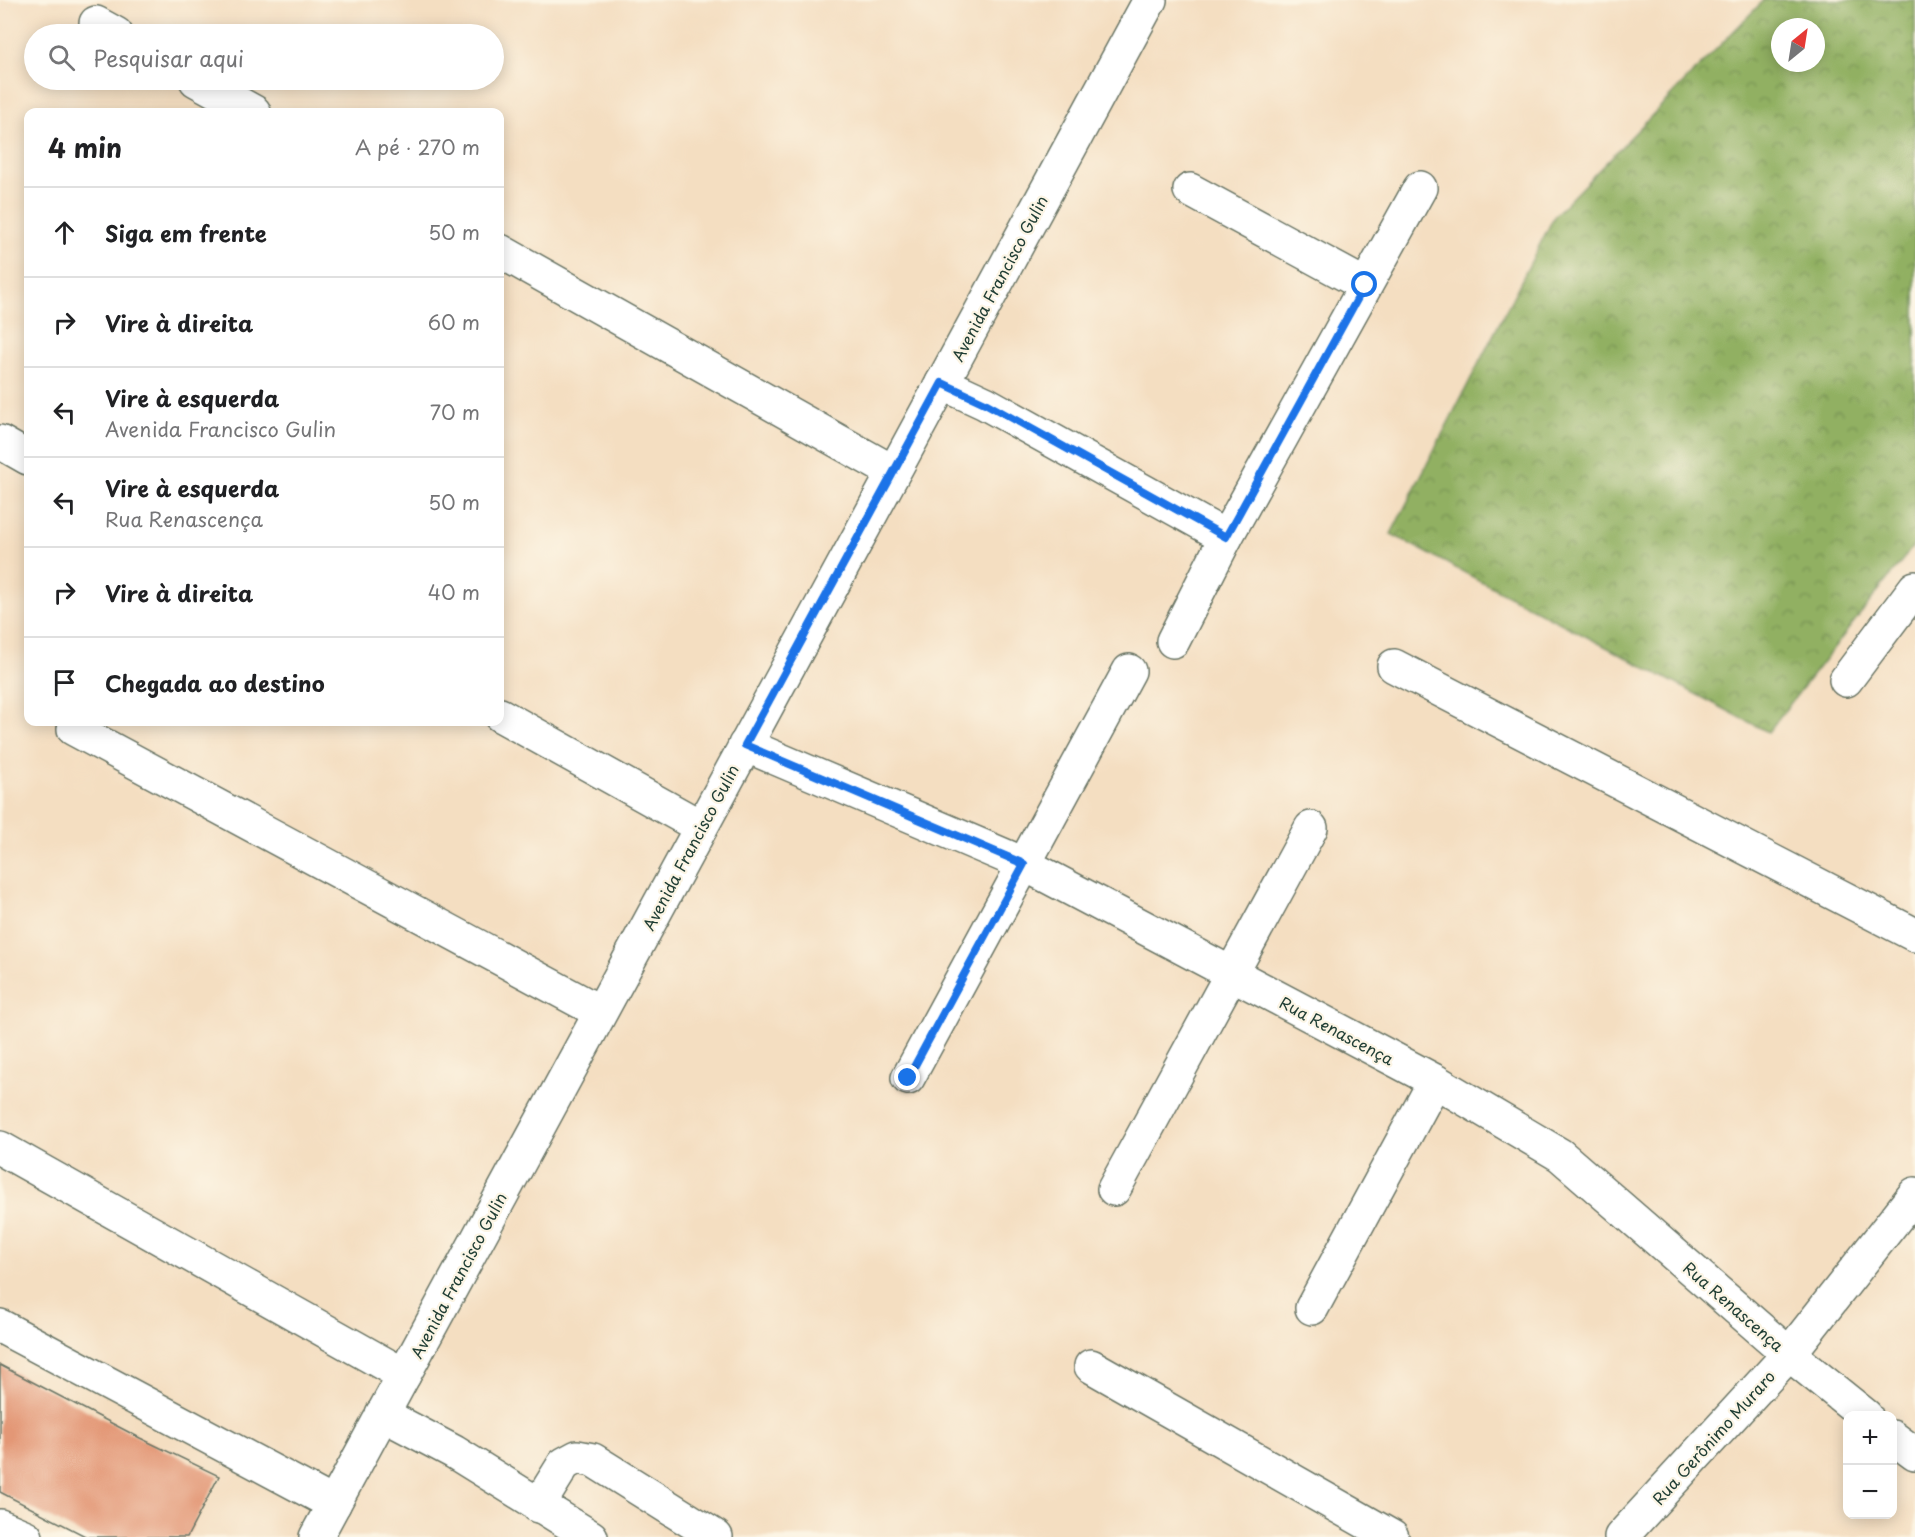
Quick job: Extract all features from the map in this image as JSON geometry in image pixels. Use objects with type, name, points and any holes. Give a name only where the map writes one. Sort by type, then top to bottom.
[{"type":"street","name":"Avenida Francisco Gulin","points":[[316,1537],[1150,0]]},
{"type":"street","points":[[214,90],[247,108]]},
{"type":"street","points":[[1173,641],[1226,537],[1420,188]]},
{"type":"street","points":[[1190,190],[1365,285]]},
{"type":"street","points":[[504,253],[893,472]]},
{"type":"street","points":[[942,383],[985,403],[1226,537]]},
{"type":"street","points":[[0,442],[24,456]]},
{"type":"street","points":[[1846,680],[1915,588]]},
{"type":"street","points":[[1394,666],[1915,935]]},
{"type":"street","points":[[908,1078],[1129,670]]},
{"type":"street","points":[[504,717],[701,827]]},
{"type":"street","points":[[74,729],[600,1012]]},
{"type":"street","name":"Rua Renascença","points":[[745,745],[1024,864],[1435,1081],[1560,1155],[1789,1354],[1860,1411]]},
{"type":"street","points":[[1114,1188],[1311,828]]},
{"type":"street","points":[[1312,1308],[1435,1081]]},
{"type":"street","points":[[0,1148],[404,1375]]},
{"type":"street","name":"Rua Gerônimo Muraro","points":[[1621,1537],[1789,1354],[1915,1194]]},
{"type":"street","points":[[0,1326],[334,1504]]},
{"type":"street","points":[[1091,1366],[1392,1537]]},
{"type":"street","points":[[382,1414],[454,1452],[591,1537]]},
{"type":"street","points":[[1897,1440],[1915,1454]]},
{"type":"street","points":[[538,1506],[564,1464],[577,1457],[593,1460],[716,1537]]},
{"type":"street","points":[[0,1526],[26,1537]]},
{"type":"green space","points":[[1764,0],[1915,0],[1915,544],[1768,732],[1391,534],[1555,215]]},
{"type":"building","points":[[0,1365],[140,1438],[219,1476],[187,1537],[87,1537],[0,1492]]},
{"type":"route","points":[[908,1078],[1024,864],[745,745],[942,383],[985,403],[1226,537],[1365,285]]}]
